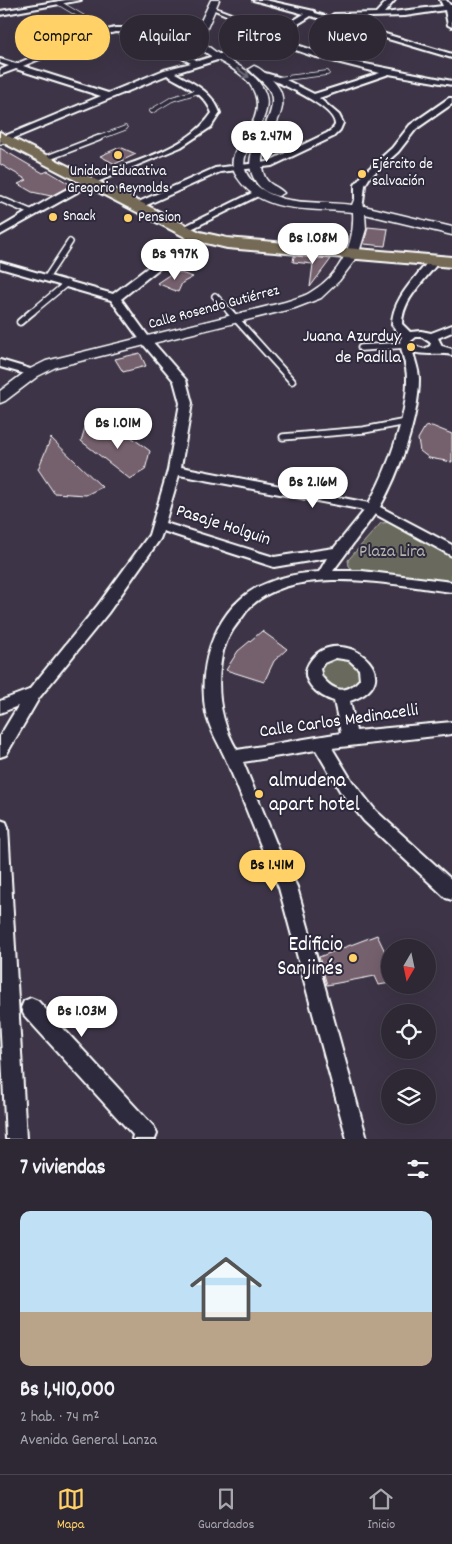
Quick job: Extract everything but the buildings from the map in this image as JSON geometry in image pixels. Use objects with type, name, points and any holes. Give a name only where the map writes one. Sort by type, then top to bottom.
[{"type":"main road","points":[[2,138],[47,158],[88,182],[188,233],[227,243],[452,262]]},
{"type":"street","points":[[0,13],[78,0]]},
{"type":"street","points":[[256,0],[301,7],[322,15]]},
{"type":"street","points":[[378,15],[392,0]]},
{"type":"street","points":[[443,0],[450,7],[452,25]]},
{"type":"street","points":[[218,4],[237,15]]},
{"type":"street","points":[[218,4],[210,39],[219,47]]},
{"type":"street","points":[[218,4],[197,35],[197,40],[202,46],[219,57]]},
{"type":"street","points":[[378,15],[414,14],[450,7]]},
{"type":"street","points":[[299,21],[312,12]]},
{"type":"street","points":[[0,73],[103,32],[122,30],[136,32],[196,62]]},
{"type":"street","points":[[386,37],[452,56]]},
{"type":"street","points":[[299,47],[341,64],[452,83]]},
{"type":"street","points":[[2,138],[166,72],[219,57]]},
{"type":"street","points":[[224,60],[248,76],[256,85],[264,106],[253,133],[240,150],[238,166],[251,188],[260,194],[285,202],[358,205],[452,231]]},
{"type":"street","points":[[137,206],[218,170],[238,166],[269,164],[334,132],[339,126],[338,118],[314,98],[278,78],[261,73],[241,60]]},
{"type":"street","points":[[0,61],[18,65],[109,96]]},
{"type":"street","points":[[0,232],[88,182],[175,147],[210,124],[216,113],[216,108],[199,91],[166,72]]},
{"type":"street","points":[[261,73],[272,88],[277,107],[272,126],[254,156],[253,165],[264,185],[281,194],[358,205],[452,224]]},
{"type":"street","points":[[314,98],[389,73]]},
{"type":"street","name":"Calle Rosendo Gutiérrez","points":[[0,398],[33,373],[65,360],[147,342],[295,303],[316,294],[334,278],[354,253],[360,229],[358,205],[360,185],[367,175],[395,150],[413,127],[451,104]]},
{"type":"street","points":[[115,298],[188,233],[260,194]]},
{"type":"street","points":[[324,575],[336,552],[372,509],[380,496],[406,422],[412,394],[413,376],[407,343],[397,325],[397,312],[434,261]]},
{"type":"street","points":[[0,265],[115,298],[147,342],[180,380],[186,403],[174,470],[155,536],[128,576],[34,694],[0,750]]},
{"type":"street","points":[[407,343],[425,352],[452,328]]},
{"type":"street","points":[[407,343],[422,334],[452,352]]},
{"type":"street","points":[[0,363],[33,373]]},
{"type":"street","points":[[174,470],[329,498],[372,509],[452,551]]},
{"type":"street","name":"Pasaje Holguin","points":[[158,525],[274,562],[336,552]]},
{"type":"street","points":[[358,1139],[288,887],[270,850],[232,757],[224,744],[211,708],[210,685],[215,649],[231,619],[249,598],[288,582],[324,575],[452,587]]},
{"type":"street","points":[[0,707],[34,694]]},
{"type":"street","points":[[342,696],[350,738]]},
{"type":"street","name":"Calle Carlos Medinacelli","points":[[232,757],[350,738],[452,728]]},
{"type":"street","points":[[321,744],[346,786],[370,816],[452,892]]},
{"type":"street","points":[[0,827],[16,1139]]},
{"type":"street","points":[[31,1008],[147,1134],[142,1139]]},
{"type":"lane","points":[[59,3],[79,15]]},
{"type":"lane","points":[[278,78],[327,73]]},
{"type":"lane","points":[[152,111],[172,99],[199,91]]},
{"type":"lane","points":[[47,158],[125,128]]},
{"type":"lane","points":[[0,199],[33,213]]},
{"type":"lane","points":[[47,277],[70,242]]},
{"type":"lane","points":[[20,322],[67,283]]},
{"type":"lane","points":[[215,296],[292,381]]},
{"type":"lane","points":[[361,348],[407,343]]},
{"type":"lane","points":[[283,438],[364,430],[406,422]]},
{"type":"green space","name":"Plaza Lira","points":[[395,522],[452,556],[452,585],[355,571],[349,566],[348,560],[381,523]]},
{"type":"green space","points":[[333,658],[347,661],[356,666],[360,673],[355,685],[347,688],[336,688],[323,684],[319,668],[322,663]]},
{"type":"place","name":"Unidad Educativa Gregorio Reynolds","points":[[118,155]]},
{"type":"place","name":"Ejército de salvación","points":[[362,174]]},
{"type":"place","name":"Snack","points":[[53,217]]},
{"type":"place","name":"Pension","points":[[128,218]]},
{"type":"place","name":"Juana Azurduy de Padilla","points":[[411,347]]},
{"type":"place","name":"almudena apart hotel","points":[[259,794]]},
{"type":"place","name":"Edificio Sanjinés","points":[[353,958]]}]
